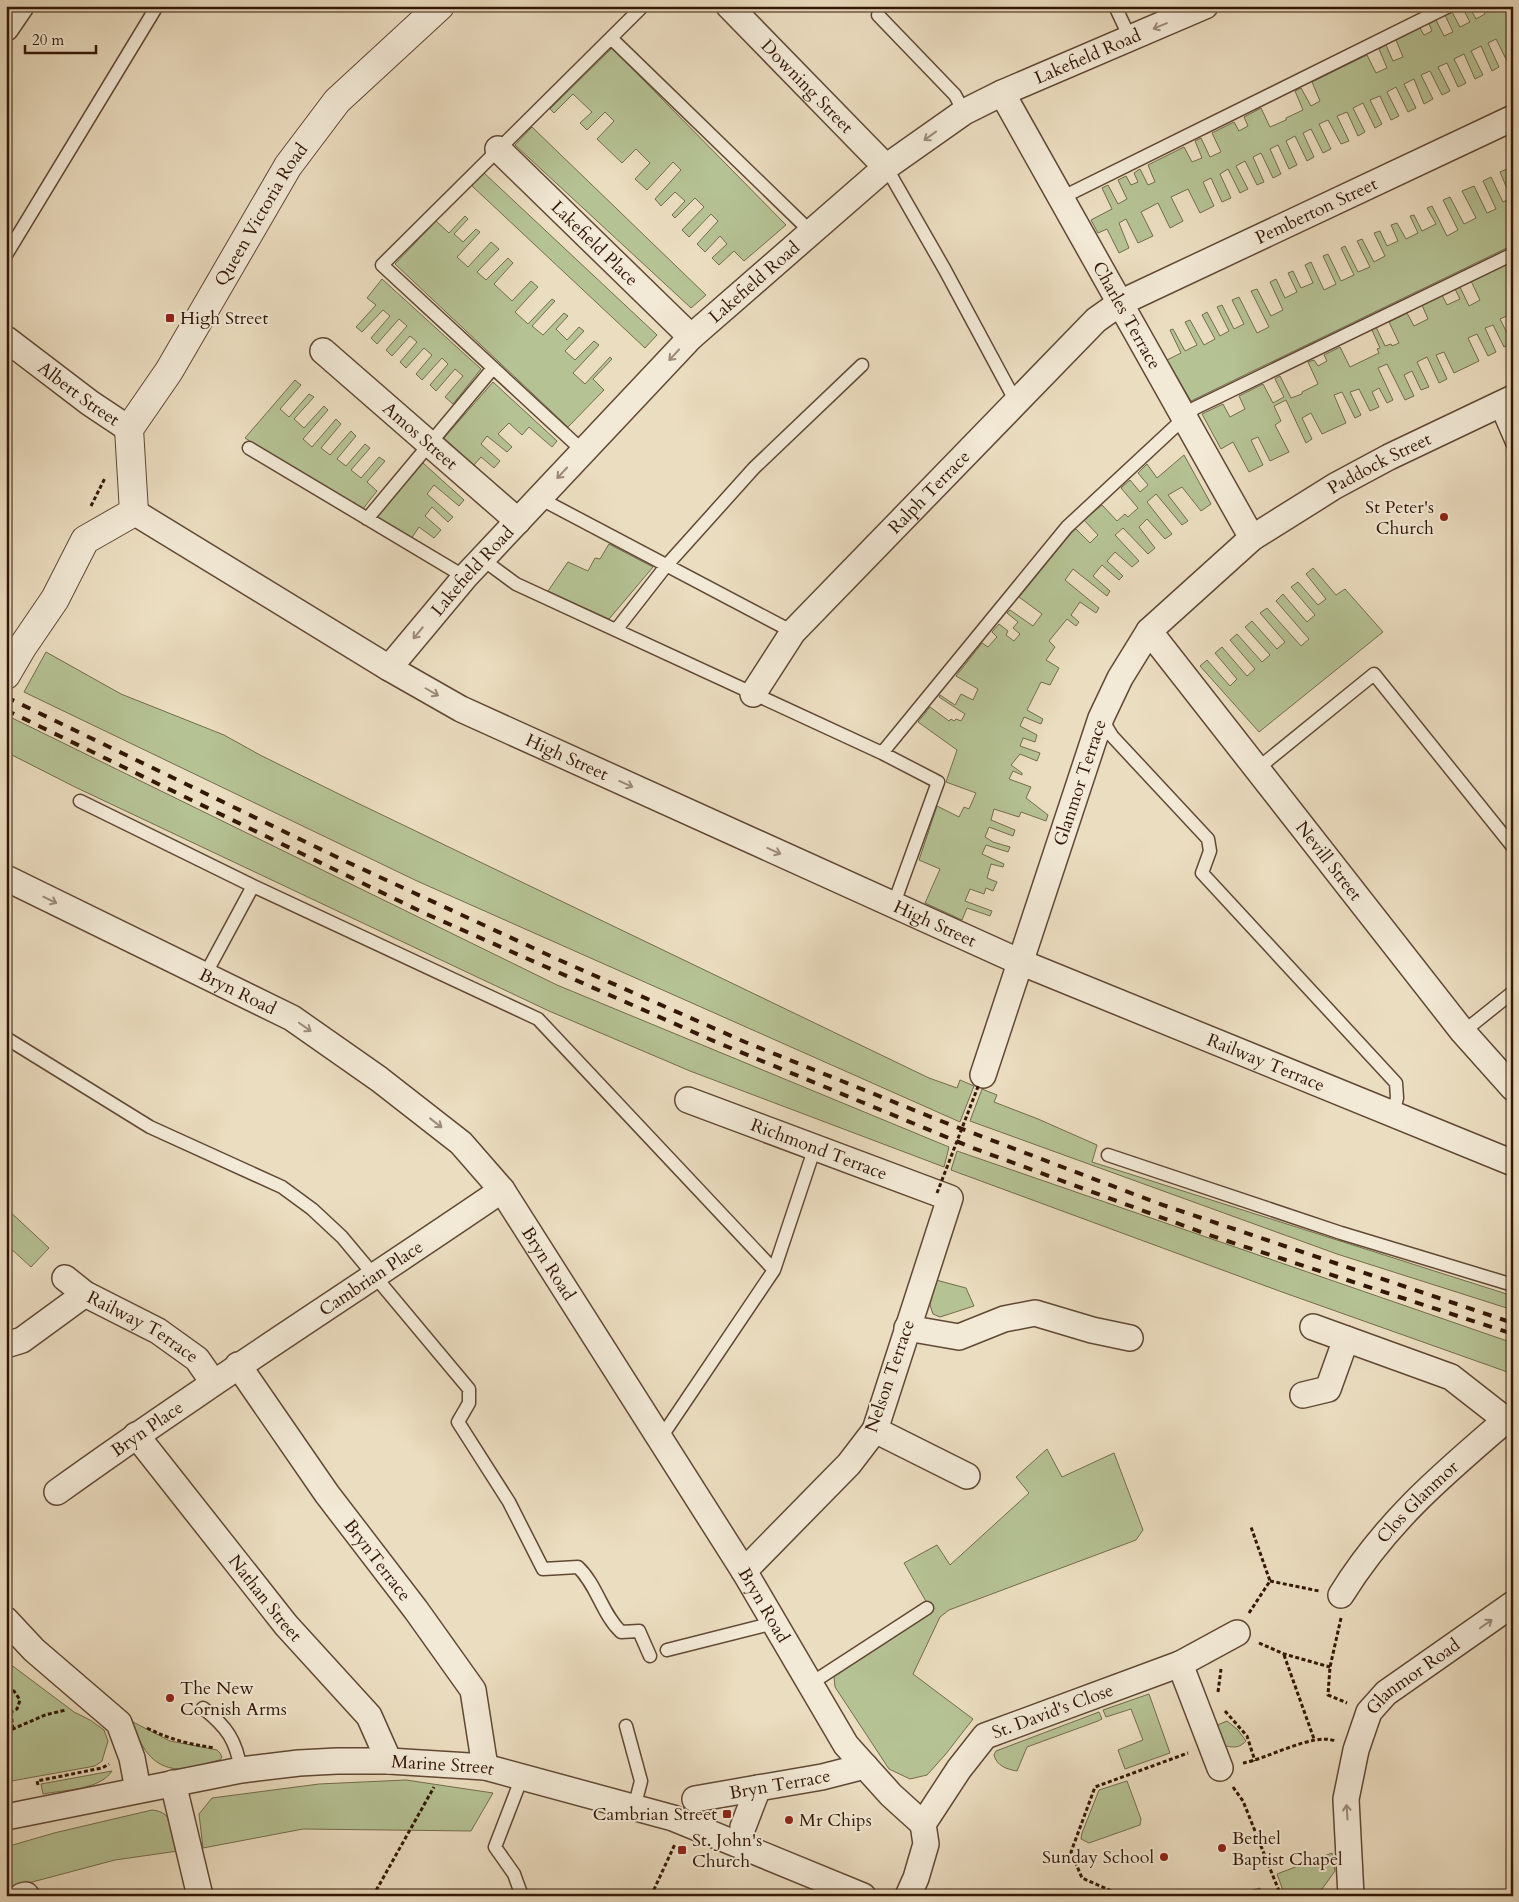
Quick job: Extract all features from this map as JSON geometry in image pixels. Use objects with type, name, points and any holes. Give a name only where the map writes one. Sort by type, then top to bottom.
[{"type":"street","points":[[6,28],[21,6]]},
{"type":"street","name":"Queen Victoria Road","points":[[129,429],[169,371],[288,166],[337,101],[440,6]]},
{"type":"street","name":"Downing Street","points":[[729,6],[886,167]]},
{"type":"street","name":"Lakefield Road","points":[[389,668],[465,577],[691,337],[886,167],[964,112],[1205,6]]},
{"type":"street","name":"Charles Terrace","points":[[1002,94],[1252,538]]},
{"type":"street","name":"Pemberton Street","points":[[1120,303],[1513,118]]},
{"type":"street","name":"Lakefield Place","points":[[498,149],[691,337]]},
{"type":"street","name":"Ralph Terrace","points":[[753,694],[793,632],[1096,320],[1120,303]]},
{"type":"street","name":"Albert Street","points":[[6,338],[90,403],[129,429]]},
{"type":"street","name":"Amos Street","points":[[323,351],[518,521]]},
{"type":"street","name":"Paddock Street","points":[[1252,538],[1335,486],[1381,461],[1504,402]]},
{"type":"street","points":[[6,675],[55,599],[85,540],[134,512],[129,429]]},
{"type":"street","name":"High Street","points":[[134,512],[389,668],[461,709],[1020,962]]},
{"type":"street","name":"Glanmor Terrace","points":[[981,1079],[1102,718],[1120,678],[1149,632],[1252,538]]},
{"type":"street","name":"Nevill Street","points":[[1149,632],[1463,1032],[1513,1088]]},
{"type":"street","name":"Bryn Road","points":[[6,878],[292,1018],[379,1079],[461,1143],[502,1190],[744,1571],[846,1745],[891,1795],[923,1824]]},
{"type":"street","name":"Railway Terrace","points":[[1020,962],[1513,1163]]},
{"type":"street","name":"Richmond Terrace","points":[[688,1100],[944,1195]]},
{"type":"street","name":"Cambrian Place","points":[[238,1365],[375,1276],[502,1190]]},
{"type":"street","name":"Nelson Terrace","points":[[744,1571],[849,1464],[874,1430],[907,1328],[944,1195]]},
{"type":"street","name":"Railway Terrace","points":[[65,1278],[86,1294],[158,1331],[197,1359],[213,1382]]},
{"type":"street","points":[[6,1345],[22,1340],[86,1294]]},
{"type":"street","points":[[907,1328],[959,1337],[1004,1319],[1035,1314],[1092,1330],[1130,1338]]},
{"type":"street","name":"Clos Glanmor","points":[[1313,1327],[1451,1377],[1509,1418],[1436,1480],[1389,1528],[1355,1572],[1341,1595]]},
{"type":"street","points":[[1303,1395],[1328,1389],[1346,1339]]},
{"type":"street","name":"Bryn Place","points":[[57,1492],[238,1365]]},
{"type":"street","name":"BrynTerrace","points":[[238,1365],[327,1494],[416,1610],[473,1690],[484,1767]]},
{"type":"street","points":[[874,1430],[967,1476]]},
{"type":"street","name":"Nathan Street","points":[[136,1435],[286,1626],[369,1716],[389,1761]]},
{"type":"street","name":"Glanmor Road","points":[[1351,1896],[1346,1799],[1356,1750],[1369,1712],[1386,1693],[1513,1604]]},
{"type":"street","points":[[6,1620],[34,1650],[119,1723],[132,1758],[138,1790]]},
{"type":"street","name":"St. David's Close","points":[[923,1824],[959,1769],[985,1736],[1180,1664],[1237,1633]]},
{"type":"street","points":[[1180,1664],[1208,1707],[1212,1744],[1220,1768]]},
{"type":"street","name":"Marine Street","points":[[6,1817],[173,1783],[239,1760],[299,1763],[389,1761],[484,1767],[685,1823],[864,1896]]},
{"type":"street","name":"Bryn Terrace","points":[[695,1799],[822,1777],[865,1766]]},
{"type":"street","points":[[173,1783],[200,1896]]},
{"type":"street","points":[[743,1827],[758,1788]]},
{"type":"street","points":[[908,1896],[916,1878],[926,1844],[923,1824]]},
{"type":"lane","points":[[6,255],[157,6]]},
{"type":"lane","points":[[583,451],[382,265],[612,39],[643,6]]},
{"type":"lane","points":[[1114,6],[1130,38]]},
{"type":"lane","points":[[1060,198],[1449,6]]},
{"type":"lane","points":[[878,15],[955,95],[964,112]]},
{"type":"lane","points":[[612,39],[811,232]]},
{"type":"lane","points":[[886,167],[945,270],[1016,402]]},
{"type":"lane","points":[[882,753],[1067,527],[1195,408],[1513,254]]},
{"type":"lane","points":[[616,630],[666,566],[754,468],[862,365]]},
{"type":"lane","points":[[367,519],[493,368]]},
{"type":"lane","points":[[1504,402],[1513,445]]},
{"type":"lane","points":[[249,448],[465,577]]},
{"type":"lane","points":[[539,498],[793,632]]},
{"type":"lane","points":[[482,559],[516,584],[882,753],[938,782],[893,906]]},
{"type":"lane","points":[[1257,769],[1374,674],[1513,847]]},
{"type":"lane","points":[[1102,718],[1112,736],[1208,839],[1210,851],[1202,873],[1396,1082],[1397,1098],[1393,1114]]},
{"type":"lane","points":[[80,801],[253,886],[538,1019],[774,1270]]},
{"type":"lane","points":[[205,975],[253,886]]},
{"type":"lane","points":[[1463,1032],[1513,992]]},
{"type":"lane","points":[[6,1038],[150,1127],[282,1187],[312,1209],[342,1237],[469,1389],[469,1403],[458,1422],[509,1502],[543,1569],[578,1567],[586,1575],[613,1625],[621,1632],[639,1631],[650,1656]]},
{"type":"lane","points":[[660,1439],[774,1270],[815,1147]]},
{"type":"lane","points":[[1108,1155],[1341,1233],[1513,1285]]},
{"type":"lane","points":[[810,1684],[927,1608]]},
{"type":"lane","points":[[667,1650],[774,1623]]},
{"type":"lane","points":[[203,1708],[228,1732],[239,1760]]},
{"type":"lane","points":[[626,1726],[641,1781],[634,1808]]},
{"type":"lane","points":[[522,1777],[495,1847],[514,1874],[522,1896]]},
{"type":"path","points":[[85,540],[88,512],[105,478]]},
{"type":"path","points":[[944,1195],[981,1079]]},
{"type":"path","points":[[1251,1527],[1270,1581]]},
{"type":"path","points":[[1270,1581],[1341,1595],[1341,1621],[1330,1667],[1328,1695],[1369,1712]]},
{"type":"path","points":[[1270,1581],[1237,1633],[1284,1654],[1330,1667]]},
{"type":"path","points":[[1284,1654],[1314,1739]]},
{"type":"path","points":[[1221,1668],[1208,1707],[1247,1736],[1255,1761]]},
{"type":"path","points":[[6,1691],[14,1691],[20,1700],[19,1706],[8,1712],[13,1731]]},
{"type":"path","points":[[6,1732],[13,1731],[45,1714],[97,1704]]},
{"type":"path","points":[[38,1786],[37,1781],[102,1768],[109,1764],[113,1759],[119,1723],[133,1720],[170,1739],[239,1760]]},
{"type":"path","points":[[1281,1896],[1243,1801],[1220,1768],[1255,1761],[1314,1739],[1329,1738],[1342,1744]]},
{"type":"path","points":[[1124,1896],[1082,1878],[1071,1852],[1095,1787],[1212,1744]]},
{"type":"path","points":[[374,1896],[447,1764]]},
{"type":"path","points":[[651,1896],[685,1823]]},
{"type":"green space","points":[[1469,6],[1476,19],[1485,14],[1481,6],[1486,6],[1489,12],[1500,6],[1505,6],[1513,24],[1513,31],[1507,34],[1513,46],[1513,61],[1508,63],[1496,39],[1488,43],[1499,67],[1492,71],[1481,46],[1471,51],[1483,75],[1475,79],[1464,54],[1454,59],[1466,83],[1458,87],[1447,63],[1438,67],[1450,91],[1442,95],[1430,71],[1421,75],[1433,99],[1424,104],[1414,79],[1404,84],[1416,108],[1408,112],[1396,87],[1387,92],[1399,116],[1391,120],[1380,96],[1370,100],[1382,124],[1375,128],[1363,103],[1353,108],[1365,132],[1358,136],[1347,112],[1337,116],[1349,141],[1341,144],[1328,120],[1319,124],[1331,149],[1323,153],[1311,129],[1303,133],[1314,157],[1307,161],[1295,136],[1286,141],[1297,165],[1289,169],[1278,145],[1270,149],[1281,174],[1273,178],[1261,153],[1253,157],[1264,182],[1257,185],[1245,161],[1236,166],[1248,189],[1240,193],[1228,169],[1220,174],[1231,198],[1222,202],[1211,178],[1203,182],[1214,206],[1200,213],[1188,189],[1171,197],[1183,221],[1170,228],[1158,203],[1141,212],[1153,236],[1138,243],[1126,219],[1119,223],[1129,248],[1119,253],[1107,229],[1098,233],[1091,220],[1112,209],[1102,188],[1108,185],[1118,204],[1127,199],[1118,180],[1126,176],[1131,185],[1138,182],[1134,173],[1140,169],[1148,185],[1155,182],[1148,165],[1184,147],[1192,162],[1202,158],[1195,141],[1201,138],[1210,157],[1221,152],[1212,133],[1234,122],[1239,131],[1248,126],[1244,117],[1261,108],[1270,127],[1286,120],[1286,118],[1303,110],[1295,91],[1301,88],[1311,106],[1320,101],[1312,82],[1367,55],[1376,73],[1387,68],[1379,49],[1386,45],[1393,61],[1403,57],[1396,40],[1420,28],[1424,35],[1432,31],[1429,24],[1436,20],[1444,36],[1453,32],[1445,15],[1452,12],[1460,27],[1470,22],[1462,7]]},
{"type":"green space","points":[[612,48],[786,225],[744,261],[734,251],[719,265],[712,258],[727,244],[720,236],[705,252],[697,244],[718,221],[711,214],[689,237],[682,230],[704,207],[695,198],[675,218],[672,215],[685,201],[675,192],[661,206],[655,199],[681,170],[673,162],[647,190],[635,179],[650,163],[636,149],[622,163],[597,139],[614,121],[605,112],[587,130],[580,123],[592,112],[573,94],[554,113],[550,109]]},
{"type":"green space","points":[[532,127],[706,295],[691,308],[515,145]]},
{"type":"green space","points":[[1507,169],[1513,180],[1513,245],[1191,401],[1167,360],[1181,353],[1170,330],[1173,329],[1185,351],[1197,345],[1185,322],[1190,320],[1204,345],[1215,339],[1202,315],[1207,312],[1220,336],[1229,331],[1217,307],[1222,305],[1234,329],[1244,324],[1232,300],[1239,297],[1257,333],[1269,327],[1251,291],[1257,289],[1271,316],[1283,310],[1270,282],[1276,279],[1285,298],[1297,292],[1288,273],[1293,271],[1301,288],[1313,283],[1305,265],[1311,262],[1324,290],[1336,284],[1323,256],[1328,254],[1341,281],[1354,275],[1341,248],[1345,246],[1358,272],[1370,267],[1357,241],[1362,239],[1374,262],[1385,256],[1374,233],[1380,231],[1387,246],[1398,241],[1391,225],[1397,223],[1406,239],[1418,233],[1410,216],[1414,215],[1422,231],[1436,224],[1427,208],[1432,206],[1447,236],[1458,230],[1443,200],[1450,197],[1464,224],[1476,218],[1462,191],[1474,186],[1487,213],[1496,209],[1483,181],[1491,177],[1503,202],[1511,198],[1500,172]]},
{"type":"green space","points":[[483,172],[657,335],[645,348],[471,185]]},
{"type":"green space","points":[[465,216],[468,219],[454,234],[463,242],[476,229],[480,232],[457,257],[468,267],[491,242],[499,249],[477,272],[486,280],[508,258],[513,263],[494,284],[512,301],[531,281],[538,287],[515,312],[528,324],[552,299],[555,301],[532,326],[543,335],[564,313],[568,316],[556,329],[567,340],[579,327],[584,331],[565,351],[575,360],[594,341],[599,345],[573,373],[585,384],[610,357],[612,359],[593,379],[604,390],[568,427],[395,264],[436,221],[449,233]]},
{"type":"green space","points":[[1509,263],[1513,271],[1513,323],[1509,315],[1500,319],[1512,343],[1504,347],[1493,325],[1485,328],[1496,352],[1488,356],[1477,334],[1468,338],[1479,361],[1454,373],[1444,352],[1436,355],[1447,379],[1439,383],[1427,357],[1417,362],[1429,387],[1421,390],[1412,371],[1404,375],[1414,396],[1405,400],[1387,364],[1378,368],[1393,400],[1387,403],[1379,388],[1372,392],[1379,407],[1370,411],[1359,389],[1350,392],[1361,415],[1355,418],[1342,392],[1334,395],[1346,423],[1322,434],[1311,413],[1302,418],[1312,439],[1306,443],[1286,400],[1274,406],[1281,421],[1275,425],[1289,452],[1270,461],[1258,437],[1251,440],[1263,465],[1249,472],[1233,442],[1221,449],[1202,414],[1223,404],[1230,417],[1245,409],[1239,396],[1263,384],[1273,403],[1284,397],[1275,379],[1280,376],[1291,398],[1302,394],[1302,392],[1318,384],[1308,362],[1314,360],[1318,366],[1327,361],[1324,355],[1340,347],[1350,367],[1379,353],[1377,349],[1380,348],[1372,330],[1376,327],[1385,346],[1399,343],[1389,322],[1407,313],[1414,326],[1428,319],[1422,305],[1442,295],[1447,305],[1460,299],[1455,289],[1460,287],[1469,306],[1480,300],[1471,281]]},
{"type":"green space","points":[[382,279],[481,369],[453,404],[445,397],[463,376],[455,369],[436,391],[430,385],[448,364],[442,358],[422,380],[416,374],[432,355],[424,348],[406,368],[400,362],[417,342],[410,336],[392,356],[386,350],[407,326],[399,319],[377,344],[371,338],[390,316],[383,310],[362,332],[356,327],[376,305],[367,298]]},
{"type":"green space","points":[[295,380],[301,385],[280,409],[289,417],[309,394],[314,397],[294,419],[304,428],[324,406],[328,410],[303,439],[312,447],[336,419],[341,424],[321,448],[330,455],[351,431],[356,436],[337,459],[346,466],[365,444],[370,448],[351,470],[361,478],[379,457],[385,461],[367,482],[377,491],[362,510],[245,438]]},
{"type":"green space","points":[[493,382],[557,441],[552,447],[529,427],[522,435],[509,423],[498,434],[512,447],[507,452],[487,436],[481,444],[500,461],[494,468],[481,457],[474,465],[444,438]]},
{"type":"green space","points":[[1184,455],[1211,504],[1201,511],[1182,487],[1168,495],[1188,521],[1182,525],[1156,494],[1147,502],[1172,534],[1165,539],[1147,519],[1139,527],[1155,548],[1148,554],[1123,528],[1115,535],[1139,561],[1132,567],[1115,552],[1107,561],[1123,576],[1119,580],[1102,565],[1093,576],[1110,591],[1107,596],[1073,569],[1065,580],[1099,608],[1096,613],[1080,602],[1071,615],[1079,622],[1076,626],[1067,619],[1049,641],[1055,647],[1046,660],[1059,668],[1050,685],[1041,682],[1027,710],[1043,719],[1041,724],[1024,717],[1020,726],[1037,735],[1035,742],[1023,738],[1020,746],[1040,753],[1037,761],[1020,754],[1011,765],[1022,775],[1013,771],[1009,779],[1031,787],[1026,798],[1048,815],[1046,821],[1021,812],[1019,817],[994,809],[991,820],[1015,830],[1013,836],[989,827],[985,837],[993,842],[1010,847],[1008,852],[986,845],[982,854],[1004,864],[1003,867],[991,864],[987,878],[997,882],[993,891],[986,888],[984,894],[970,889],[965,901],[992,911],[990,916],[967,908],[962,920],[925,903],[940,869],[919,860],[937,806],[959,817],[964,807],[969,809],[976,793],[946,782],[957,750],[918,722],[930,707],[949,721],[956,719],[961,721],[965,714],[939,697],[940,695],[955,705],[961,694],[973,700],[978,689],[956,676],[982,643],[988,647],[997,637],[992,632],[999,624],[1008,631],[1006,635],[1014,641],[1020,634],[1013,628],[1018,622],[1007,613],[1010,610],[1033,626],[1042,614],[1019,597],[1072,532],[1076,529],[1090,543],[1098,535],[1084,520],[1102,505],[1117,521],[1125,514],[1128,517],[1138,508],[1121,488],[1130,480],[1140,492],[1148,485],[1138,473],[1147,464],[1157,478]]},
{"type":"green space","points":[[423,463],[464,500],[459,506],[434,485],[427,494],[453,517],[448,522],[432,507],[425,516],[441,530],[434,538],[419,527],[411,539],[376,518]]},
{"type":"green space","points":[[609,544],[653,567],[609,619],[548,591],[568,562],[588,571],[595,558],[600,559]]},
{"type":"green space","points":[[1313,568],[1336,595],[1345,589],[1383,632],[1259,732],[1200,666],[1207,660],[1230,686],[1237,679],[1215,653],[1222,647],[1247,676],[1255,669],[1230,640],[1237,634],[1262,662],[1270,655],[1245,627],[1252,621],[1277,649],[1285,642],[1260,613],[1267,608],[1301,646],[1309,639],[1276,601],[1283,594],[1307,622],[1315,615],[1291,587],[1298,582],[1318,605],[1326,599],[1306,574]]},
{"type":"green space","points":[[46,652],[121,694],[224,735],[347,798],[929,1078],[957,1088],[960,1080],[974,1086],[960,1122],[417,881],[24,692]]},
{"type":"green space","points":[[6,715],[557,985],[949,1147],[944,1167],[690,1071],[549,1011],[75,787],[6,752]]},
{"type":"green space","points":[[982,1089],[997,1095],[994,1102],[1097,1145],[1092,1162],[1513,1296],[1513,1310],[1337,1254],[970,1121]]},
{"type":"green space","points":[[957,1151],[1513,1343],[1513,1374],[1282,1292],[951,1170]]},
{"type":"green space","points":[[6,1208],[49,1248],[31,1267],[9,1247],[6,1249]]},
{"type":"green space","points":[[936,1280],[966,1288],[974,1306],[940,1317],[933,1314],[930,1305]]},
{"type":"green space","points":[[1047,1449],[1062,1477],[1114,1453],[1143,1530],[1136,1540],[949,1610],[940,1617],[913,1674],[973,1719],[927,1775],[910,1779],[889,1769],[835,1687],[834,1676],[933,1609],[927,1603],[904,1563],[937,1545],[950,1565],[1029,1493],[1016,1477]]},
{"type":"green space","points":[[6,1661],[74,1712],[104,1730],[108,1741],[102,1761],[95,1766],[6,1782]]},
{"type":"green space","points":[[1149,1694],[1170,1753],[1125,1769],[1118,1750],[1143,1740],[1131,1709],[1106,1717],[1103,1710]]},
{"type":"green space","points":[[1099,1712],[1102,1719],[1098,1721],[1027,1747],[1017,1771],[1002,1766],[995,1759],[996,1751]]},
{"type":"green space","points":[[1227,1721],[1238,1730],[1246,1741],[1240,1746],[1233,1747],[1219,1744],[1215,1726]]},
{"type":"green space","points":[[133,1722],[170,1741],[217,1750],[222,1757],[220,1760],[188,1768],[178,1769],[161,1764],[154,1760],[143,1747]]},
{"type":"green space","points":[[112,1771],[99,1782],[90,1786],[43,1794],[41,1784]]},
{"type":"green space","points":[[406,1780],[493,1793],[471,1831],[303,1829],[203,1848],[199,1814],[212,1798],[319,1784]]},
{"type":"green space","points":[[1127,1781],[1141,1819],[1140,1825],[1089,1843],[1081,1839],[1099,1790]]},
{"type":"green space","points":[[152,1810],[160,1812],[169,1819],[174,1830],[178,1851],[115,1860],[6,1889],[6,1847],[54,1833]]},
{"type":"green space","points":[[1332,1853],[1335,1871],[1317,1896],[1285,1896],[1277,1874]]},
{"type":"green space","points":[[1260,1888],[1262,1896],[1238,1896],[1238,1894]]},
{"type":"railway","points":[[6,697],[345,861],[557,959],[745,1042],[941,1121],[1160,1204],[1513,1323]]},
{"type":"railway","points":[[6,710],[424,913],[716,1042],[973,1148],[1209,1235],[1513,1334]]},
{"type":"place","name":"High Street","points":[[170,318]]},
{"type":"place","name":"St Peter's Church","points":[[1444,517]]},
{"type":"place","name":"The New Cornish Arms","points":[[170,1698]]},
{"type":"place","name":"Cambrian Street","points":[[727,1814]]},
{"type":"place","name":"Mr Chips","points":[[789,1820]]},
{"type":"place","name":"Bethel Baptist Chapel","points":[[1222,1848]]},
{"type":"place","name":"St. John's Church","points":[[682,1850]]},
{"type":"place","name":"Sunday School","points":[[1164,1857]]}]
